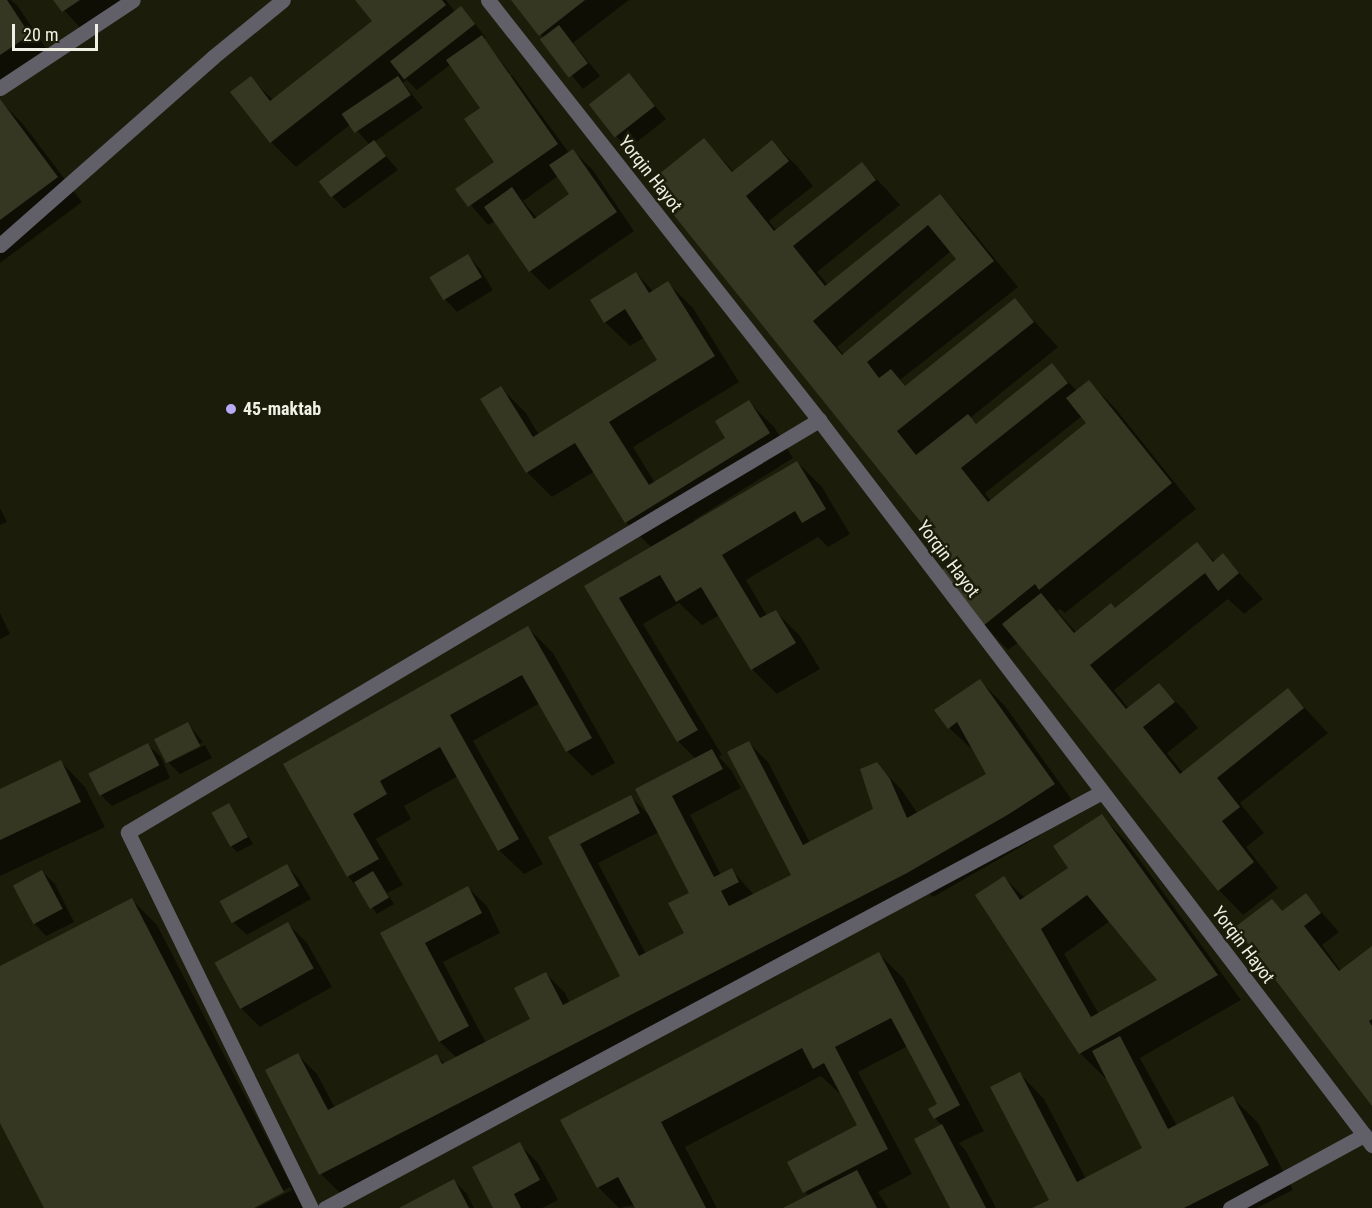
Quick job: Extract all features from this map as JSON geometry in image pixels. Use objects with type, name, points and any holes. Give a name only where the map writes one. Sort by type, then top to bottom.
[{"type":"street","points":[[0,88],[133,0]]},
{"type":"street","points":[[0,244],[283,0]]},
{"type":"street","name":"Yorqin Hayot","points":[[488,0],[819,420],[1368,1140]]},
{"type":"street","points":[[311,1208],[128,832],[819,420]]},
{"type":"street","points":[[325,1208],[1102,792]]},
{"type":"street","points":[[1230,1208],[1368,1140]]},
{"type":"building","points":[[0,0],[7,0],[30,35],[0,55]]},
{"type":"building","points":[[53,0],[80,0],[62,12]]},
{"type":"building","points":[[355,0],[442,0],[446,5],[270,143],[230,92],[251,76],[270,101],[372,21]]},
{"type":"building","points":[[511,0],[585,0],[539,36]]},
{"type":"building","points":[[461,6],[475,24],[404,80],[390,61]]},
{"type":"building","points":[[559,25],[588,63],[569,78],[540,39]]},
{"type":"building","points":[[482,35],[558,144],[468,207],[455,189],[494,162],[464,119],[480,108],[446,60]]},
{"type":"building","points":[[629,73],[655,106],[615,137],[589,104]]},
{"type":"building","points":[[398,76],[411,95],[354,133],[342,114]]},
{"type":"building","points":[[0,99],[58,177],[0,220]]},
{"type":"building","points":[[704,138],[732,172],[772,140],[789,161],[746,196],[774,231],[862,162],[876,180],[793,246],[825,286],[940,194],[994,261],[867,362],[879,378],[891,369],[905,386],[1015,298],[1034,322],[897,431],[916,455],[968,414],[976,424],[1052,363],[1068,383],[961,468],[988,502],[1086,423],[1066,398],[1089,380],[1172,483],[1039,590],[1035,584],[983,626],[939,572],[953,562],[648,183]],"holes":[[[928,225],[956,259],[842,355],[813,321]]]},
{"type":"building","points":[[374,140],[386,156],[331,197],[319,182]]},
{"type":"building","points":[[573,149],[617,212],[529,272],[484,207],[512,187],[534,219],[569,194],[549,165]]},
{"type":"building","points":[[468,254],[482,277],[443,300],[429,277]]},
{"type":"building","points":[[636,272],[649,293],[668,281],[715,356],[609,422],[649,485],[725,438],[715,421],[749,400],[770,433],[625,523],[575,443],[526,473],[480,399],[501,386],[533,437],[657,360],[625,309],[604,323],[590,300]]},
{"type":"building","points":[[797,461],[826,509],[802,523],[795,511],[722,555],[760,618],[776,610],[796,643],[751,670],[701,587],[676,602],[660,575],[619,598],[698,730],[677,742],[584,586]]},
{"type":"building","points":[[1197,542],[1213,562],[1223,553],[1239,573],[1218,591],[1205,573],[1090,665],[1126,709],[1159,683],[1175,702],[1143,727],[1180,774],[1288,688],[1304,708],[1217,778],[1240,807],[1222,821],[1254,862],[1218,891],[1002,624],[1041,593],[1074,633],[1111,603],[1115,608]]},
{"type":"building","points":[[528,626],[592,738],[566,752],[522,675],[450,715],[519,839],[498,851],[440,747],[380,781],[387,794],[353,814],[379,859],[347,877],[283,764]]},
{"type":"building","points":[[980,679],[1055,784],[1009,814],[907,873],[319,1175],[265,1070],[298,1053],[328,1110],[437,1054],[442,1064],[530,1019],[514,988],[546,972],[563,1005],[620,976],[548,837],[631,795],[640,813],[580,844],[639,956],[684,933],[668,903],[689,893],[635,789],[712,749],[723,769],[672,796],[714,877],[732,868],[739,882],[721,891],[729,906],[791,875],[727,752],[749,741],[803,845],[873,809],[860,769],[877,762],[890,779],[907,818],[986,774],[957,722],[948,729],[934,710]]},
{"type":"building","points":[[188,722],[200,746],[166,763],[154,739]]},
{"type":"building","points":[[148,743],[159,765],[100,796],[88,773]]},
{"type":"building","points":[[61,760],[81,802],[0,840],[0,789]]},
{"type":"building","points":[[229,803],[248,837],[230,847],[212,813]]},
{"type":"building","points":[[1102,814],[1218,975],[1079,1054],[975,895],[1004,876],[1020,900],[1068,868],[1053,846]],"holes":[[[1087,895],[1157,980],[1091,1017],[1041,929]]]},
{"type":"building","points":[[287,864],[299,886],[232,923],[220,901]]},
{"type":"building","points":[[42,870],[63,909],[34,924],[13,885]]},
{"type":"building","points":[[373,871],[389,898],[370,909],[354,882]]},
{"type":"building","points":[[468,886],[482,913],[425,943],[469,1026],[439,1042],[380,933]]},
{"type":"building","points":[[1306,893],[1321,913],[1304,926],[1339,971],[1372,946],[1372,1019],[1369,1021],[1372,1026],[1372,1106],[1235,927],[1272,899],[1282,911]]},
{"type":"building","points":[[132,898],[284,1192],[254,1208],[44,1208],[0,1123],[0,966]]},
{"type":"building","points":[[288,922],[314,968],[240,1009],[215,963]]},
{"type":"building","points":[[879,952],[960,1105],[934,1119],[928,1109],[937,1104],[891,1018],[835,1047],[888,1149],[803,1193],[787,1162],[857,1125],[824,1063],[813,1069],[802,1048],[661,1122],[706,1208],[635,1208],[618,1177],[597,1188],[560,1120]]},
{"type":"building","points":[[1120,1036],[1168,1129],[1233,1096],[1269,1165],[1184,1208],[1032,1208],[1049,1200],[990,1087],[1020,1072],[1077,1182],[1142,1148],[1092,1051]]},
{"type":"building","points":[[942,1124],[986,1208],[950,1208],[914,1139]]},
{"type":"building","points":[[520,1142],[540,1180],[514,1194],[521,1208],[493,1208],[472,1167]]},
{"type":"building","points":[[857,1170],[877,1208],[783,1208]]},
{"type":"building","points":[[454,1179],[469,1208],[399,1208]]},
{"type":"place","name":"45-maktab","points":[[231,409]]}]
